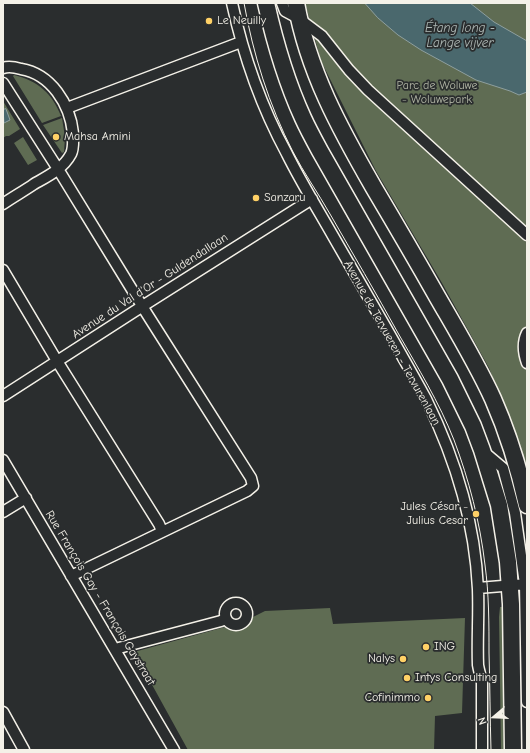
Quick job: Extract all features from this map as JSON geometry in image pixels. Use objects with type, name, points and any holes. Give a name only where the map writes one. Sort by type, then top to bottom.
[{"type":"main road","points":[[266,3],[281,61],[303,120],[450,379],[473,426],[482,450],[499,505],[508,562],[522,584],[511,604],[513,750]]},
{"type":"main road","points":[[297,10],[308,53],[326,100],[349,143],[470,353],[492,398],[510,442],[527,505]]},
{"type":"street","name":"Avenue de Tervueren - Tervurenlaan","points":[[232,3],[241,42],[260,96],[274,128],[312,199],[406,362],[437,422],[456,472],[468,516],[476,563],[478,588],[478,667],[482,683],[482,750]]},
{"type":"street","points":[[282,3],[285,10],[297,10],[322,36],[344,64],[368,90],[527,235]]},
{"type":"street","points":[[67,108],[241,42]]},
{"type":"street","points":[[3,68],[8,66],[24,69],[38,75],[50,84],[60,95],[67,108],[72,125],[73,138],[72,151],[66,161],[58,169],[3,204]]},
{"type":"street","points":[[3,83],[251,478],[253,486],[247,491],[71,576]]},
{"type":"street","name":"Avenue du Val d'Or - Guldendallaan","points":[[3,396],[312,199]]},
{"type":"street","points":[[3,270],[57,361],[162,531]]},
{"type":"street","points":[[527,333],[524,340],[523,351],[527,363]]},
{"type":"street","name":"Rue François Gay - François Gaystraat","points":[[3,460],[174,750]]},
{"type":"street","points":[[3,512],[26,498]]},
{"type":"street","points":[[478,588],[522,584],[526,607],[527,702]]},
{"type":"street","points":[[115,649],[221,621],[226,618]]},
{"type":"street","points":[[3,712],[24,750]]},
{"type":"green space","name":"Parc de Woluwe - Woluwepark","points":[[305,3],[527,3],[527,469],[489,368],[442,283],[376,171],[321,61]]},
{"type":"green space","points":[[14,75],[30,81],[43,89],[53,101],[61,116],[42,123],[13,76]]},
{"type":"green space","points":[[3,101],[20,129],[3,138],[3,121],[4,123],[6,109],[3,110]]},
{"type":"green space","points":[[62,118],[65,137],[64,152],[62,153],[43,125]]},
{"type":"green space","points":[[23,137],[37,160],[28,165],[14,143]]},
{"type":"green space","points":[[500,607],[505,607],[507,750],[501,750]]},
{"type":"green space","points":[[330,608],[333,624],[465,618],[462,713],[435,716],[434,750],[188,750],[134,652],[243,622],[265,611]]},
{"type":"water","name":"Étang long - Lange vijver","points":[[365,3],[470,3],[494,22],[527,41],[527,92],[519,95],[476,80],[421,50],[398,35],[378,18]]},
{"type":"water","points":[[6,109],[10,120],[4,123],[3,110]]},
{"type":"tram line","points":[[244,3],[257,60],[269,98],[284,134],[297,160],[330,214],[428,385],[442,412],[459,455],[477,517],[486,576],[491,750]]},
{"type":"place","name":"Le Neuilly","points":[[209,21]]},
{"type":"place","name":"Mahsa Amini","points":[[56,137]]},
{"type":"place","name":"Sanzaru","points":[[256,198]]},
{"type":"place","name":"Jules César - Julius Cesar","points":[[476,514]]},
{"type":"place","name":"ING","points":[[426,647]]},
{"type":"place","name":"Nalys","points":[[403,659]]},
{"type":"place","name":"Intys Consulting","points":[[407,678]]},
{"type":"place","name":"Cofinimmo","points":[[428,698]]}]
